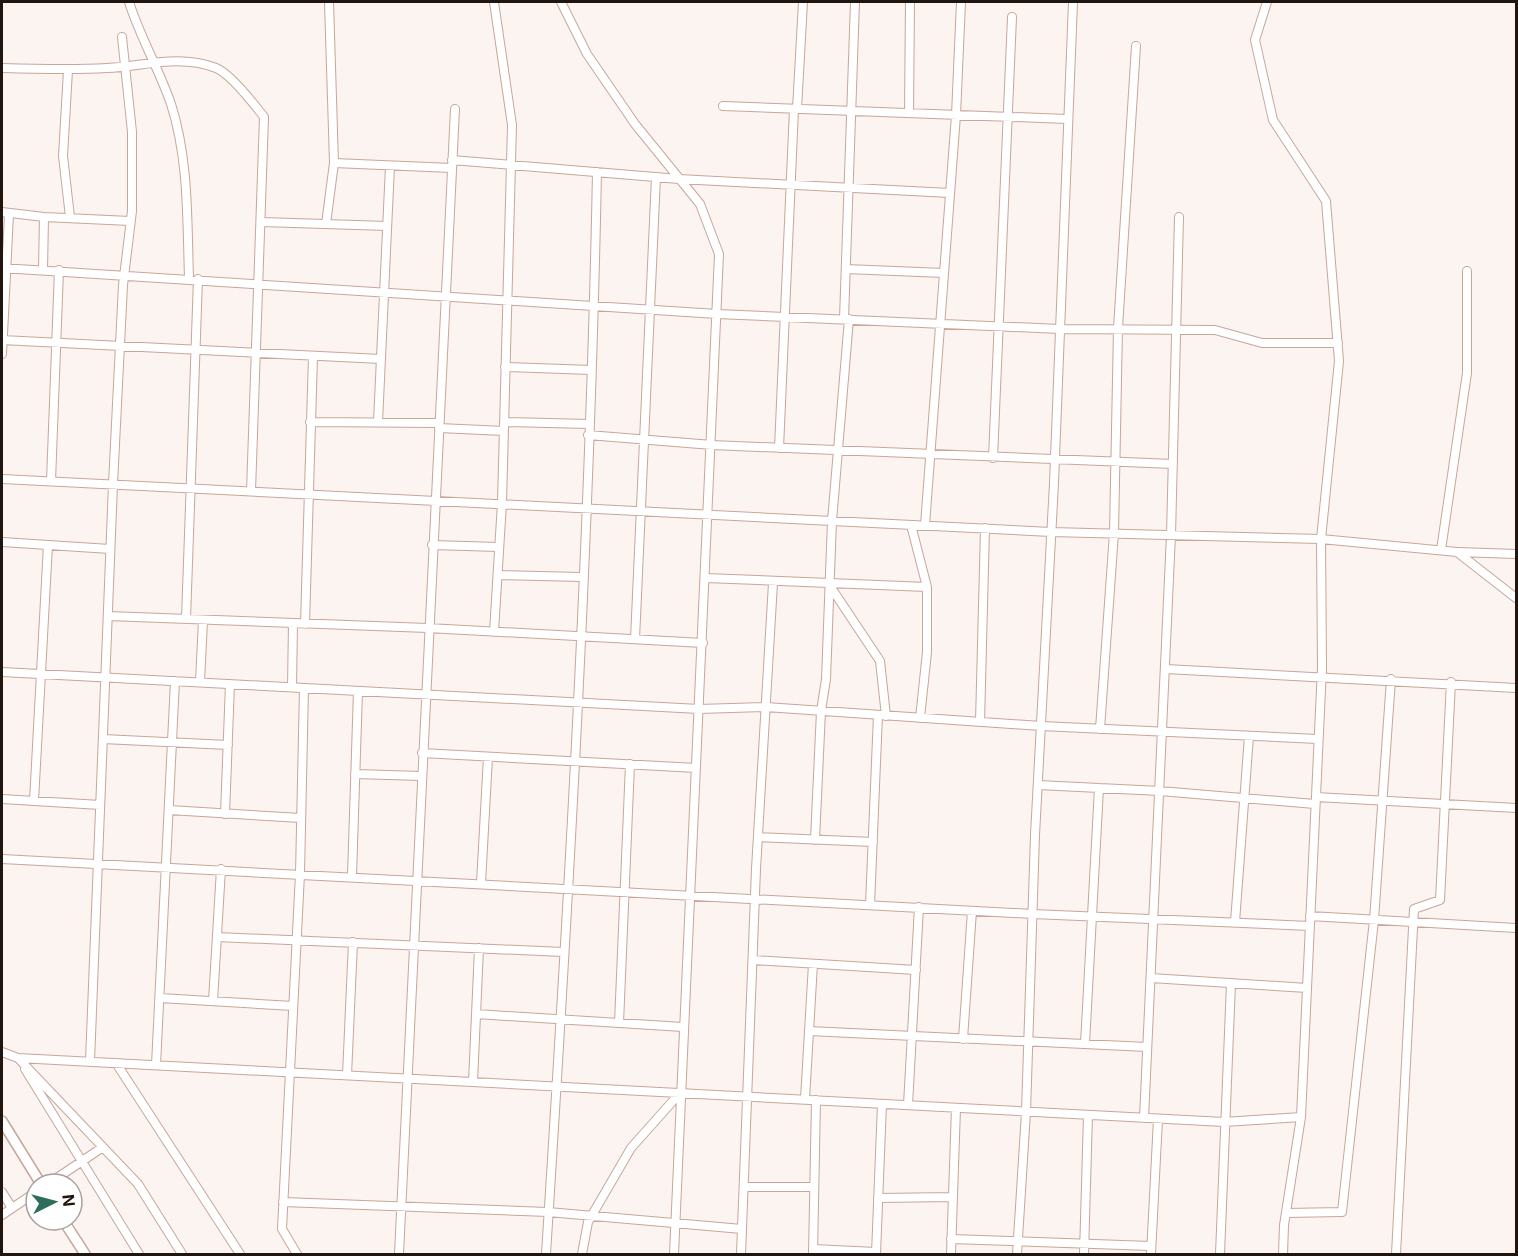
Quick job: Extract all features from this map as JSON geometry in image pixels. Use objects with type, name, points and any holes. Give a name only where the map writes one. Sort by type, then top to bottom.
[{"type":"street","points":[[129,2],[171,104],[181,149],[187,189],[189,278]]},
{"type":"street","points":[[326,224],[333,163],[329,2]]},
{"type":"street","points":[[494,2],[512,125],[502,503],[494,632]]},
{"type":"street","points":[[561,2],[587,54],[635,124],[700,204],[719,254],[674,1254]]},
{"type":"street","points":[[779,448],[790,186],[803,2]]},
{"type":"street","points":[[815,840],[821,711],[826,680],[832,521],[847,319],[849,111],[855,2]]},
{"type":"street","points":[[909,113],[910,2]]},
{"type":"street","points":[[925,525],[956,115],[961,2]]},
{"type":"street","points":[[1017,1254],[1026,1112],[1038,785],[1055,460],[1073,2]]},
{"type":"street","points":[[1267,2],[1255,40],[1273,120],[1326,201],[1339,361],[1321,539],[1321,675],[1300,1117],[1286,1213],[1283,1254]]},
{"type":"street","points":[[993,458],[1012,17]]},
{"type":"street","points":[[90,1061],[113,484],[120,344],[130,221],[132,132],[122,36]]},
{"type":"street","points":[[1100,729],[1114,533],[1118,328],[1136,46]]},
{"type":"street","points":[[2,68],[68,70],[125,67],[178,59],[219,69],[249,98],[264,117],[251,491]]},
{"type":"street","points":[[68,70],[63,156],[70,217]]},
{"type":"street","points":[[723,106],[1067,119]]},
{"type":"street","points":[[399,1254],[412,944],[454,109]]},
{"type":"street","points":[[333,163],[390,166],[511,165],[679,179],[950,193]]},
{"type":"street","points":[[378,422],[390,166]]},
{"type":"street","points":[[546,1254],[557,1086],[582,577],[594,305],[597,172]]},
{"type":"street","points":[[635,639],[656,177]]},
{"type":"street","points":[[2,354],[5,213],[130,221]]},
{"type":"street","points":[[43,270],[44,217]]},
{"type":"street","points":[[1144,1118],[1166,669],[1179,217]]},
{"type":"street","points":[[262,222],[387,226]]},
{"type":"street","points":[[4,268],[125,273],[717,314],[1060,329],[1215,330],[1262,343],[1338,343]]},
{"type":"street","points":[[846,269],[944,273]]},
{"type":"street","points":[[51,481],[59,270]]},
{"type":"street","points":[[1441,550],[1467,373],[1467,271]]},
{"type":"street","points":[[186,619],[198,279]]},
{"type":"street","points":[[2,340],[120,344],[381,359]]},
{"type":"street","points":[[305,624],[307,494],[313,356]]},
{"type":"street","points":[[505,367],[591,370]]},
{"type":"street","points":[[310,422],[378,422],[504,431]]},
{"type":"street","points":[[504,422],[589,424]]},
{"type":"street","points":[[588,435],[712,445],[1173,464]]},
{"type":"street","points":[[2,479],[1051,532],[1321,539],[1457,552],[1516,554]]},
{"type":"street","points":[[911,525],[927,587],[927,652],[920,718]]},
{"type":"street","points":[[980,722],[985,528]]},
{"type":"street","points":[[2,542],[110,549]]},
{"type":"street","points":[[34,801],[48,545]]},
{"type":"street","points":[[432,545],[499,547]]},
{"type":"street","points":[[1457,552],[1516,598]]},
{"type":"street","points":[[498,575],[582,577]]},
{"type":"street","points":[[706,578],[773,583],[927,587]]},
{"type":"street","points":[[741,1254],[755,898],[773,583]]},
{"type":"street","points":[[829,585],[880,661],[882,715],[870,905]]},
{"type":"street","points":[[108,616],[428,628],[703,643]]},
{"type":"street","points":[[200,682],[202,620]]},
{"type":"street","points":[[292,687],[293,623]]},
{"type":"street","points":[[1166,669],[1451,682],[1516,688]]},
{"type":"street","points":[[2,672],[699,709],[766,707],[1041,726],[1318,739]]},
{"type":"street","points":[[1286,1213],[1342,1212],[1374,920],[1391,679]]},
{"type":"street","points":[[156,1065],[175,681]]},
{"type":"street","points":[[1396,1254],[1414,909],[1440,900],[1451,682]]},
{"type":"street","points":[[225,814],[230,684]]},
{"type":"street","points":[[297,1254],[282,1229],[300,874],[304,688]]},
{"type":"street","points":[[352,876],[358,690]]},
{"type":"street","points":[[1235,922],[1249,736]]},
{"type":"street","points":[[103,739],[228,745]]},
{"type":"street","points":[[422,753],[696,768]]},
{"type":"street","points":[[481,883],[488,757]]},
{"type":"street","points":[[619,1023],[630,764]]},
{"type":"street","points":[[355,774],[421,776]]},
{"type":"street","points":[[1038,785],[1244,798],[1383,801],[1516,808]]},
{"type":"street","points":[[1085,1044],[1099,788]]},
{"type":"street","points":[[2,799],[100,805]]},
{"type":"street","points":[[169,810],[301,818]]},
{"type":"street","points":[[758,837],[873,842]]},
{"type":"street","points":[[2,859],[1033,914],[1310,926]]},
{"type":"street","points":[[213,1001],[221,869]]},
{"type":"street","points":[[908,1105],[919,908]]},
{"type":"street","points":[[963,1038],[972,910]]},
{"type":"street","points":[[1310,916],[1516,928]]},
{"type":"street","points":[[217,937],[563,952]]},
{"type":"street","points":[[347,1075],[353,942]]},
{"type":"street","points":[[473,1082],[480,948]]},
{"type":"street","points":[[753,960],[916,970]]},
{"type":"street","points":[[805,1099],[813,964]]},
{"type":"street","points":[[1151,978],[1307,988]]},
{"type":"street","points":[[1220,1254],[1231,983]]},
{"type":"street","points":[[160,998],[293,1006]]},
{"type":"street","points":[[476,1014],[683,1027]]},
{"type":"street","points":[[809,1031],[1147,1047]]},
{"type":"street","points":[[2,1052],[18,1058],[749,1095],[1158,1119],[1224,1122],[1300,1117]]},
{"type":"street","points":[[18,1058],[138,1185],[182,1254]]},
{"type":"street","points":[[18,1058],[139,1254]]},
{"type":"street","points":[[117,1063],[240,1254]]},
{"type":"street","points":[[582,1254],[592,1216],[631,1148],[680,1093]]},
{"type":"street","points":[[816,1100],[813,1252],[876,1253],[882,1104]]},
{"type":"street","points":[[951,1254],[956,1108]]},
{"type":"street","points":[[1084,1254],[1088,1115]]},
{"type":"street","points":[[951,1239],[1084,1244],[1151,1250],[1158,1119]]},
{"type":"street","points":[[2,1121],[34,1172]]},
{"type":"street","points":[[66,1172],[103,1147]]},
{"type":"street","points":[[744,1187],[814,1186]]},
{"type":"street","points":[[2,1192],[12,1208]]},
{"type":"street","points":[[878,1198],[953,1197]]},
{"type":"street","points":[[2,1215],[24,1200]]},
{"type":"street","points":[[283,1202],[548,1212],[742,1229]]},
{"type":"street","points":[[71,1232],[85,1254]]}]
